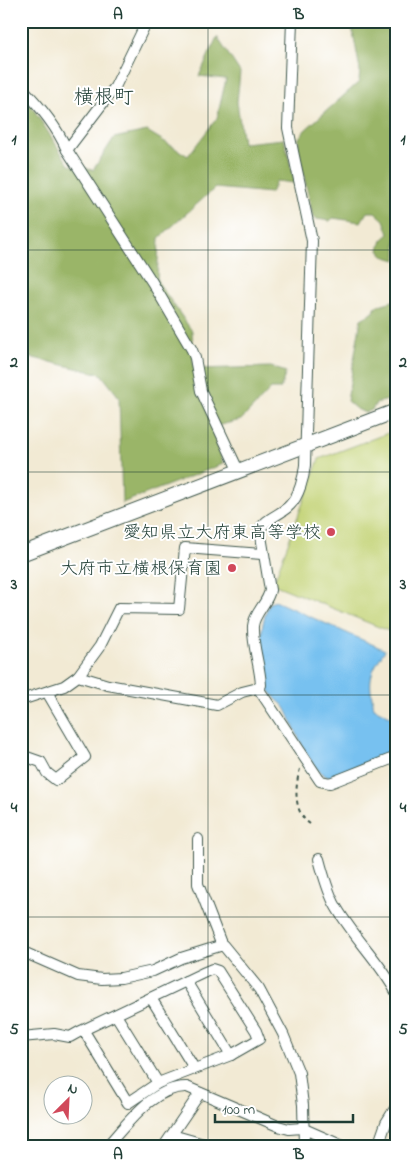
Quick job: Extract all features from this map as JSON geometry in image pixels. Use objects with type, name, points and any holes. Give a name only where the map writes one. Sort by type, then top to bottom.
[{"type":"street","points":[[67,150],[115,87],[147,21]]},
{"type":"street","points":[[78,676],[108,685],[217,705],[261,685],[253,623],[269,596],[270,590],[262,554],[260,530],[266,522],[292,504],[304,475],[312,241],[288,128],[292,21]]},
{"type":"street","points":[[21,87],[44,111],[59,133],[67,150],[152,282],[192,350],[201,391],[239,472]]},
{"type":"street","points":[[21,554],[305,448],[396,411]]},
{"type":"street","points":[[21,700],[64,686],[78,676],[100,646],[119,608],[179,608],[185,548],[262,554]]},
{"type":"street","points":[[258,688],[320,781],[330,783],[396,757]]},
{"type":"street","points":[[21,755],[42,762],[47,773],[56,780],[85,757],[46,692]]},
{"type":"street","points":[[198,839],[198,884],[222,946],[259,989],[283,1034],[299,1073],[303,1105],[302,1128],[304,1146]]},
{"type":"street","points":[[319,859],[328,890],[335,904],[387,975],[396,992]]},
{"type":"street","points":[[21,951],[78,976],[102,979],[121,978],[153,971],[181,958],[222,946]]},
{"type":"street","points":[[21,1037],[54,1034],[70,1037],[84,1030],[151,998],[186,982],[212,969],[218,971],[259,1036],[257,1041],[231,1055],[158,1083],[128,1103],[84,1030]]},
{"type":"street","points":[[186,982],[231,1055]]},
{"type":"street","points":[[151,998],[194,1068]]},
{"type":"street","points":[[116,1015],[158,1083]]},
{"type":"street","points":[[107,1146],[162,1092],[187,1087],[278,1126],[289,1129],[302,1128],[343,1146]]},
{"type":"street","points":[[164,1146],[200,1093]]},
{"type":"street","points":[[378,1146],[386,1123],[396,1107]]},
{"type":"street","points":[[172,1135],[210,1146]]},
{"type":"path","points":[[301,765],[296,783],[298,804],[302,818],[310,824]]},
{"type":"green space","points":[[351,21],[396,21],[396,260],[383,256],[379,250],[382,240],[389,234],[384,220],[375,212],[367,212],[361,222],[333,218],[330,221],[313,217],[298,149],[299,138],[305,130],[359,82],[360,70]]},
{"type":"green space","points":[[217,37],[240,72],[237,102],[243,143],[284,139],[295,183],[276,181],[271,193],[215,188],[159,238],[157,281],[192,331],[194,369],[271,367],[286,372],[280,389],[271,389],[241,420],[212,427],[223,464],[122,503],[119,397],[101,374],[21,355],[21,95],[27,99],[69,165],[93,170],[114,138],[147,131],[188,156],[217,118],[226,79],[199,76]]},
{"type":"green space","points":[[396,300],[396,398],[376,403],[372,410],[365,413],[347,401],[361,319],[374,312],[376,306]]},
{"type":"green space","name":"愛知県立大府東高等学校","points":[[396,430],[396,634],[273,584],[319,459]]},
{"type":"water","points":[[275,601],[385,650],[373,671],[371,690],[374,708],[396,719],[396,751],[328,777],[315,766],[303,747],[286,709],[271,693],[265,680],[261,657],[262,628],[270,603]]},
{"type":"place","name":"愛知県立大府東高等学校","points":[[331,532]]},
{"type":"place","name":"大府市立横根保育園","points":[[232,568]]},
{"type":"district","name":"横根町","points":[[104,96]]}]
